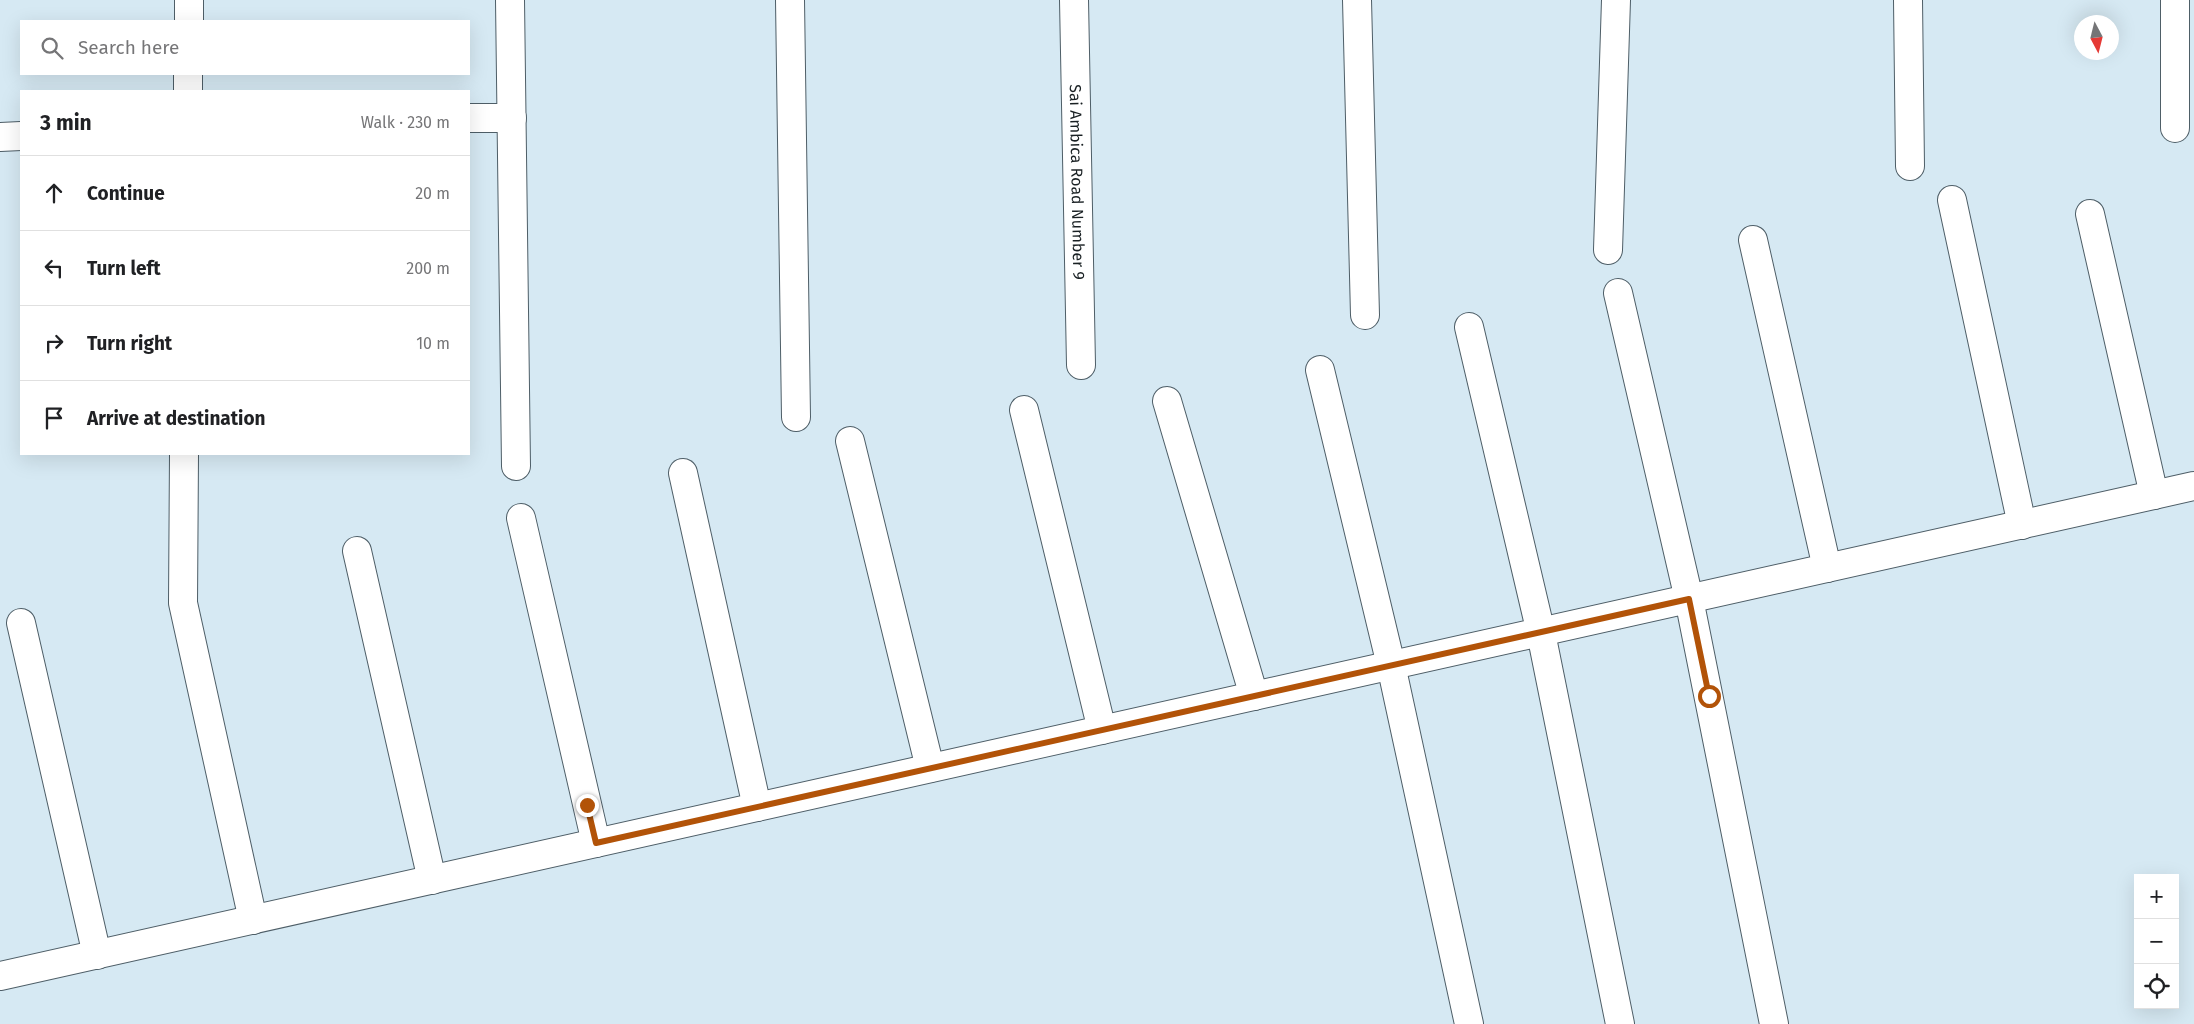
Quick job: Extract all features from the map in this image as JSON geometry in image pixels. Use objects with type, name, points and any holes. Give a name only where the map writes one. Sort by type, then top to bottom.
[{"type":"street","points":[[189,0],[189,20]]},
{"type":"street","points":[[510,0],[516,466]]},
{"type":"street","points":[[790,0],[796,417]]},
{"type":"street","name":"Sai Ambica Road Number 9","points":[[1074,0],[1081,366]]},
{"type":"street","points":[[1357,0],[1365,315]]},
{"type":"street","points":[[1608,250],[1616,0]]},
{"type":"street","points":[[1908,0],[1910,166]]},
{"type":"street","points":[[2175,0],[2175,128]]},
{"type":"street","points":[[188,75],[188,90]]},
{"type":"street","points":[[470,118],[512,118]]},
{"type":"street","points":[[0,137],[20,136]]},
{"type":"street","points":[[1952,200],[2022,525]]},
{"type":"street","points":[[2090,214],[2154,495]]},
{"type":"street","points":[[1753,240],[1827,568]]},
{"type":"street","points":[[1618,292],[1689,599],[1774,1024]]},
{"type":"street","points":[[1469,327],[1541,633],[1620,1024]]},
{"type":"street","points":[[1320,370],[1391,665],[1469,1024]]},
{"type":"street","points":[[1167,401],[1254,696]]},
{"type":"street","points":[[1024,410],[1102,730]]},
{"type":"street","points":[[850,441],[930,768]]},
{"type":"street","points":[[184,455],[183,603],[252,920]]},
{"type":"street","points":[[683,472],[757,807]]},
{"type":"street","points":[[0,976],[2194,486]]},
{"type":"street","points":[[521,518],[596,843]]},
{"type":"street","points":[[357,551],[432,880]]},
{"type":"street","points":[[21,623],[96,955]]},
{"type":"route","points":[[587,805],[596,843],[1689,599],[1709,696]]}]
